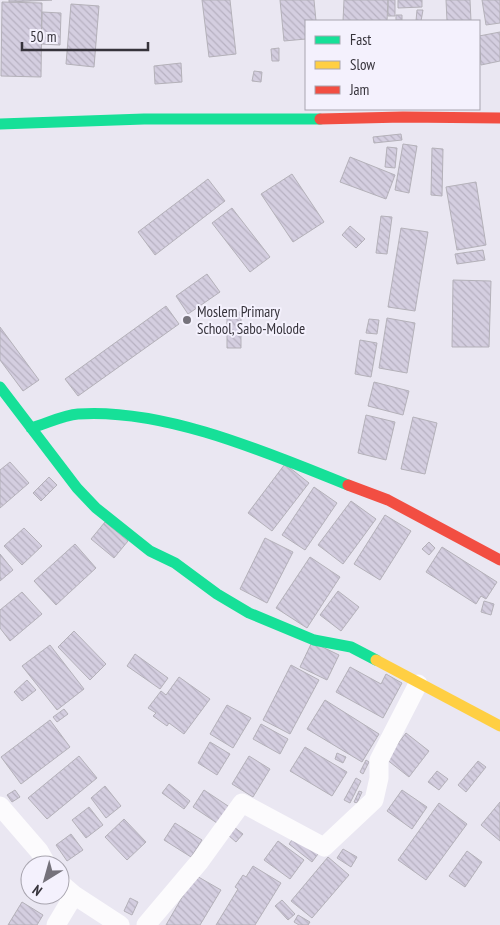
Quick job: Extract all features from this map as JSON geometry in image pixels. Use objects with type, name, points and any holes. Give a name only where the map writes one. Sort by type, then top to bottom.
[{"type":"street","points":[[0,124],[134,120],[264,121],[403,117],[500,118]]},
{"type":"street","points":[[0,387],[96,508],[150,551],[175,563],[217,594],[249,613],[314,640],[352,647],[418,684],[500,726]]},
{"type":"street","points":[[31,428],[77,414],[142,417],[242,443],[388,500],[500,560]]},
{"type":"street","points":[[146,925],[200,861],[242,804],[324,847],[374,800],[379,778],[379,760],[418,684]]},
{"type":"street","points":[[0,806],[40,855]]},
{"type":"street","points":[[70,891],[120,925]]},
{"type":"street","points":[[56,925],[62,905]]},
{"type":"building","points":[[9,0],[52,0],[9,2]]},
{"type":"building","points":[[202,0],[230,0],[236,54],[209,57]]},
{"type":"building","points":[[280,0],[314,0],[316,20],[305,20],[305,39],[284,41]]},
{"type":"building","points":[[344,0],[388,0],[387,20],[343,20]]},
{"type":"building","points":[[388,0],[395,0],[395,16],[388,16]]},
{"type":"building","points":[[398,0],[422,0],[422,7],[398,8]]},
{"type":"building","points":[[446,0],[470,0],[471,20],[447,20]]},
{"type":"building","points":[[482,0],[500,0],[500,23],[486,25]]},
{"type":"building","points":[[2,2],[42,3],[41,77],[1,76]]},
{"type":"building","points":[[71,4],[99,6],[94,67],[66,64]]},
{"type":"building","points":[[417,10],[423,10],[421,20],[416,20]]},
{"type":"building","points":[[42,12],[61,13],[60,45],[41,44]]},
{"type":"building","points":[[396,15],[402,15],[402,20],[396,20]]},
{"type":"building","points":[[500,32],[500,61],[481,65],[480,36]]},
{"type":"building","points":[[279,48],[279,61],[272,61],[271,49]]},
{"type":"building","points":[[181,63],[182,82],[155,84],[154,66]]},
{"type":"building","points":[[254,71],[262,72],[261,82],[252,81]]},
{"type":"building","points":[[401,134],[402,140],[374,143],[373,137]]},
{"type":"building","points":[[403,144],[417,146],[409,193],[395,190]]},
{"type":"building","points":[[387,147],[397,148],[395,168],[385,167]]},
{"type":"building","points":[[432,148],[443,149],[442,196],[431,195]]},
{"type":"building","points":[[350,157],[395,175],[386,199],[340,182]]},
{"type":"building","points":[[292,174],[324,222],[293,242],[261,194]]},
{"type":"building","points":[[208,179],[225,201],[155,255],[138,232]]},
{"type":"building","points":[[476,182],[486,245],[457,250],[446,187]]},
{"type":"building","points":[[232,208],[270,257],[250,272],[212,223]]},
{"type":"building","points":[[381,216],[392,217],[387,254],[376,253]]},
{"type":"building","points":[[350,226],[365,239],[356,248],[342,235]]},
{"type":"building","points":[[401,228],[428,232],[415,311],[388,307]]},
{"type":"building","points":[[483,250],[485,260],[457,264],[455,254]]},
{"type":"building","points":[[207,274],[220,292],[188,314],[176,296]]},
{"type":"building","points":[[453,280],[491,281],[489,347],[452,347]]},
{"type":"building","points":[[166,306],[179,324],[78,396],[65,379]]},
{"type":"building","points":[[241,312],[241,348],[227,348],[227,313]]},
{"type":"building","points":[[387,318],[415,323],[407,373],[379,368]]},
{"type":"building","points":[[369,319],[379,320],[377,334],[366,333]]},
{"type":"building","points":[[0,327],[39,380],[23,391],[0,360]]},
{"type":"building","points":[[360,340],[377,343],[371,377],[355,374]]},
{"type":"building","points":[[374,382],[409,391],[403,415],[368,406]]},
{"type":"building","points":[[366,415],[395,422],[386,460],[358,453]]},
{"type":"building","points":[[413,417],[437,423],[425,474],[401,469]]},
{"type":"building","points":[[10,462],[29,483],[0,508],[0,470]]},
{"type":"building","points":[[285,464],[309,483],[272,531],[248,513]]},
{"type":"building","points":[[49,477],[57,485],[41,501],[33,493]]},
{"type":"building","points":[[314,487],[337,503],[305,550],[282,535]]},
{"type":"building","points":[[351,501],[376,519],[343,564],[318,545]]},
{"type":"building","points":[[385,515],[411,531],[380,580],[354,564]]},
{"type":"building","points":[[105,522],[128,541],[114,558],[91,539]]},
{"type":"building","points":[[24,528],[42,546],[22,565],[4,546]]},
{"type":"building","points":[[265,538],[293,552],[267,603],[240,589]]},
{"type":"building","points":[[429,542],[435,548],[429,555],[422,549]]},
{"type":"building","points":[[75,544],[96,568],[56,605],[34,581]]},
{"type":"building","points":[[442,547],[497,582],[486,599],[481,596],[476,604],[426,572]]},
{"type":"building","points":[[0,554],[13,570],[0,581]]},
{"type":"building","points":[[310,557],[340,577],[307,628],[276,608]]},
{"type":"building","points":[[338,591],[359,607],[341,631],[320,615]]},
{"type":"building","points":[[22,592],[42,614],[10,641],[0,628],[0,610]]},
{"type":"building","points":[[484,601],[494,604],[491,615],[481,612]]},
{"type":"building","points":[[74,631],[106,664],[90,680],[58,647]]},
{"type":"building","points":[[312,642],[339,655],[327,680],[300,667]]},
{"type":"building","points":[[50,645],[84,689],[57,710],[22,666]]},
{"type":"building","points":[[135,654],[168,678],[160,689],[127,666]]},
{"type":"building","points":[[291,665],[319,680],[290,734],[263,720]]},
{"type":"building","points":[[350,667],[381,684],[386,674],[402,683],[383,718],[336,692]]},
{"type":"building","points":[[179,677],[210,699],[184,734],[169,723],[167,726],[153,716],[156,713],[148,708],[161,691],[166,695]]},
{"type":"building","points":[[27,680],[36,690],[22,701],[14,692]]},
{"type":"building","points":[[325,700],[379,734],[362,762],[307,729]]},
{"type":"building","points":[[227,705],[251,718],[233,748],[210,734]]},
{"type":"building","points":[[64,709],[68,714],[57,722],[53,717]]},
{"type":"building","points":[[50,720],[70,747],[21,784],[1,757]]},
{"type":"building","points":[[261,724],[288,739],[280,754],[253,739]]},
{"type":"building","points":[[406,733],[429,751],[409,777],[386,759]]},
{"type":"building","points":[[210,742],[230,754],[217,775],[198,763]]},
{"type":"building","points":[[305,747],[347,772],[332,796],[290,771]]},
{"type":"building","points":[[337,753],[346,757],[343,763],[335,759]]},
{"type":"building","points":[[79,756],[97,778],[47,819],[28,798]]},
{"type":"building","points":[[249,756],[270,769],[253,797],[232,784]]},
{"type":"building","points":[[366,760],[369,762],[363,774],[360,772]]},
{"type":"building","points":[[478,761],[486,767],[466,792],[458,785]]},
{"type":"building","points":[[437,771],[448,779],[439,790],[428,782]]},
{"type":"building","points":[[356,778],[361,781],[350,803],[344,800]]},
{"type":"building","points":[[169,784],[190,801],[184,809],[162,793]]},
{"type":"building","points":[[105,786],[121,806],[106,818],[91,798]]},
{"type":"building","points":[[15,790],[20,797],[12,802],[7,795]]},
{"type":"building","points":[[204,790],[231,808],[220,825],[193,807]]},
{"type":"building","points":[[402,790],[427,807],[412,829],[387,811]]},
{"type":"building","points":[[359,791],[362,792],[357,803],[354,802]]},
{"type":"building","points":[[500,802],[500,841],[481,825]]},
{"type":"building","points":[[439,803],[467,824],[426,880],[398,860]]},
{"type":"building","points":[[89,807],[103,825],[86,838],[72,820]]},
{"type":"building","points":[[124,819],[146,842],[127,860],[105,837]]},
{"type":"building","points":[[175,823],[202,840],[191,857],[164,840]]},
{"type":"building","points":[[234,827],[243,834],[236,842],[228,835]]},
{"type":"building","points":[[71,834],[83,850],[70,859],[70,855],[63,855],[56,845]]},
{"type":"building","points":[[295,836],[318,854],[312,862],[289,844]]},
{"type":"building","points":[[278,841],[304,860],[290,879],[264,860]]},
{"type":"building","points":[[343,849],[357,857],[351,867],[337,858]]},
{"type":"building","points":[[467,851],[482,862],[465,887],[449,876]]},
{"type":"building","points":[[328,857],[349,875],[312,918],[291,901]]},
{"type":"building","points":[[253,866],[281,883],[255,925],[216,925],[238,889],[235,887],[243,875],[246,877]]},
{"type":"building","points":[[195,875],[221,890],[200,925],[166,925]]},
{"type":"building","points":[[130,898],[138,902],[132,915],[124,911]]},
{"type":"building","points":[[282,900],[295,914],[288,920],[275,906]]},
{"type":"building","points":[[20,905],[27,905],[43,915],[37,925],[8,925]]},
{"type":"building","points":[[298,915],[310,922],[308,925],[299,925],[294,922]]},
{"type":"traffic: fast","points":[[0,124],[144,119],[320,119]]},
{"type":"traffic: fast","points":[[0,387],[77,488],[96,508],[150,551],[175,563],[217,594],[249,613],[314,640],[351,647],[376,660]]},
{"type":"traffic: fast","points":[[31,428],[78,414],[111,414],[146,418],[216,435],[348,485]]},
{"type":"traffic: slow","points":[[376,660],[500,726]]},
{"type":"traffic: jam","points":[[320,119],[403,117],[500,118]]},
{"type":"traffic: jam","points":[[348,485],[388,500],[500,560]]},
{"type":"place","name":"Moslem Primary School, Sabo-Molode","points":[[187,320]]}]
